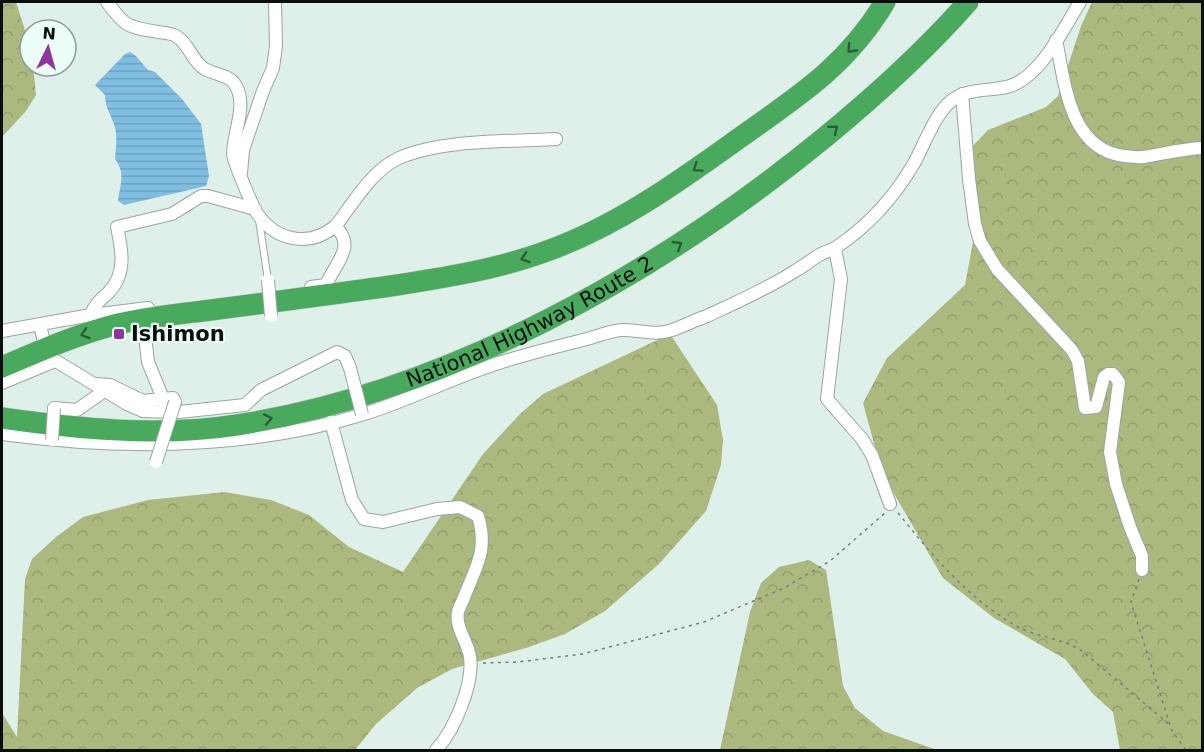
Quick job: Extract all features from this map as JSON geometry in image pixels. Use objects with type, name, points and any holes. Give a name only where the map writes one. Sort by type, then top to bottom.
[{"type":"highway","points":[[2,367],[89,333],[143,320],[456,275],[517,261],[572,242],[624,215],[808,90],[852,49],[872,24],[885,2]]},
{"type":"highway","name":"National Highway Route 2","points":[[2,418],[64,427],[108,430],[192,429],[235,425],[274,418],[370,392],[474,355],[560,313],[678,245],[735,206],[785,170],[882,88],[923,50],[968,2]]},
{"type":"street","points":[[107,2],[119,19],[130,27],[173,34],[186,44],[202,67],[233,81],[239,92],[240,108],[233,154],[257,213],[279,235],[293,239],[308,239],[321,235],[335,226],[370,179],[396,159],[420,150],[556,139]]},
{"type":"street","points":[[241,174],[243,150],[273,68],[276,46],[274,2]]},
{"type":"street","points":[[2,434],[117,445],[176,445],[264,436],[362,414],[413,396],[459,375],[512,358],[622,330],[648,333],[670,331],[751,297],[821,254],[835,249],[875,216],[914,164],[942,111],[951,101],[975,90],[1011,85],[1026,78],[1056,40],[1080,2]]},
{"type":"street","points":[[1056,40],[1069,104],[1082,130],[1095,144],[1116,154],[1141,158],[1203,148]]},
{"type":"street","points":[[962,94],[969,179],[975,224],[980,241],[997,268],[1072,350],[1078,361],[1085,408],[1095,407],[1104,377],[1113,374],[1119,382],[1110,452],[1116,484],[1142,556],[1142,570]]},
{"type":"street","points":[[91,315],[93,307],[111,290],[122,267],[123,256],[117,227],[172,214],[201,196],[208,196],[257,213]]},
{"type":"street","points":[[2,331],[91,315],[326,285],[345,248],[343,233],[335,226]]},
{"type":"street","points":[[835,249],[841,279],[826,399],[862,439],[872,455],[890,504]]},
{"type":"street","points":[[268,280],[271,316]]},
{"type":"street","points":[[143,320],[148,362],[170,401],[156,462]]},
{"type":"street","points":[[40,325],[43,338]]},
{"type":"street","points":[[2,383],[53,360],[143,411],[179,412],[217,409],[244,405],[261,390],[337,352],[345,356],[350,368],[362,414]]},
{"type":"street","points":[[52,440],[54,408],[77,410],[100,388],[110,385],[143,401],[170,401]]},
{"type":"street","points":[[331,422],[352,500],[364,519],[383,522],[437,509],[460,507],[478,516],[483,533],[481,556],[458,613],[470,656],[468,686],[452,726],[436,750]]},
{"type":"lane","points":[[257,213],[268,280]]},
{"type":"path","points":[[470,663],[518,662],[583,654],[704,622],[784,588],[830,561],[882,517],[890,504],[939,562],[986,606],[1020,628],[1038,636],[1070,643],[1169,724]]},
{"type":"path","points":[[1142,570],[1131,602],[1169,724],[1186,750]]},
{"type":"green space","points":[[2,2],[16,2],[21,18],[18,18],[18,78],[34,78],[36,95],[26,111],[2,137]]},
{"type":"green space","points":[[1092,2],[1202,2],[1202,750],[1120,750],[1113,712],[1093,694],[1065,659],[994,618],[943,578],[882,473],[863,403],[887,358],[965,285],[973,242],[968,151],[988,130],[1046,107],[1058,96],[1081,26]]},
{"type":"green space","points":[[670,334],[717,405],[723,440],[721,465],[706,511],[659,564],[605,611],[565,634],[526,648],[452,669],[417,688],[376,724],[355,750],[2,750],[2,713],[17,737],[25,579],[32,559],[83,517],[148,500],[225,492],[271,500],[309,515],[349,547],[403,572],[483,454],[520,414],[543,394]]},
{"type":"green space","points":[[809,560],[826,570],[843,686],[855,708],[883,731],[937,750],[720,750],[750,612],[761,583],[779,567]]},
{"type":"water","points":[[130,52],[148,70],[155,72],[182,99],[201,124],[209,176],[206,186],[124,205],[118,201],[121,174],[115,159],[115,128],[105,95],[95,85],[125,54]]},
{"type":"place","name":"Ishimon","points":[[119,334]]}]
